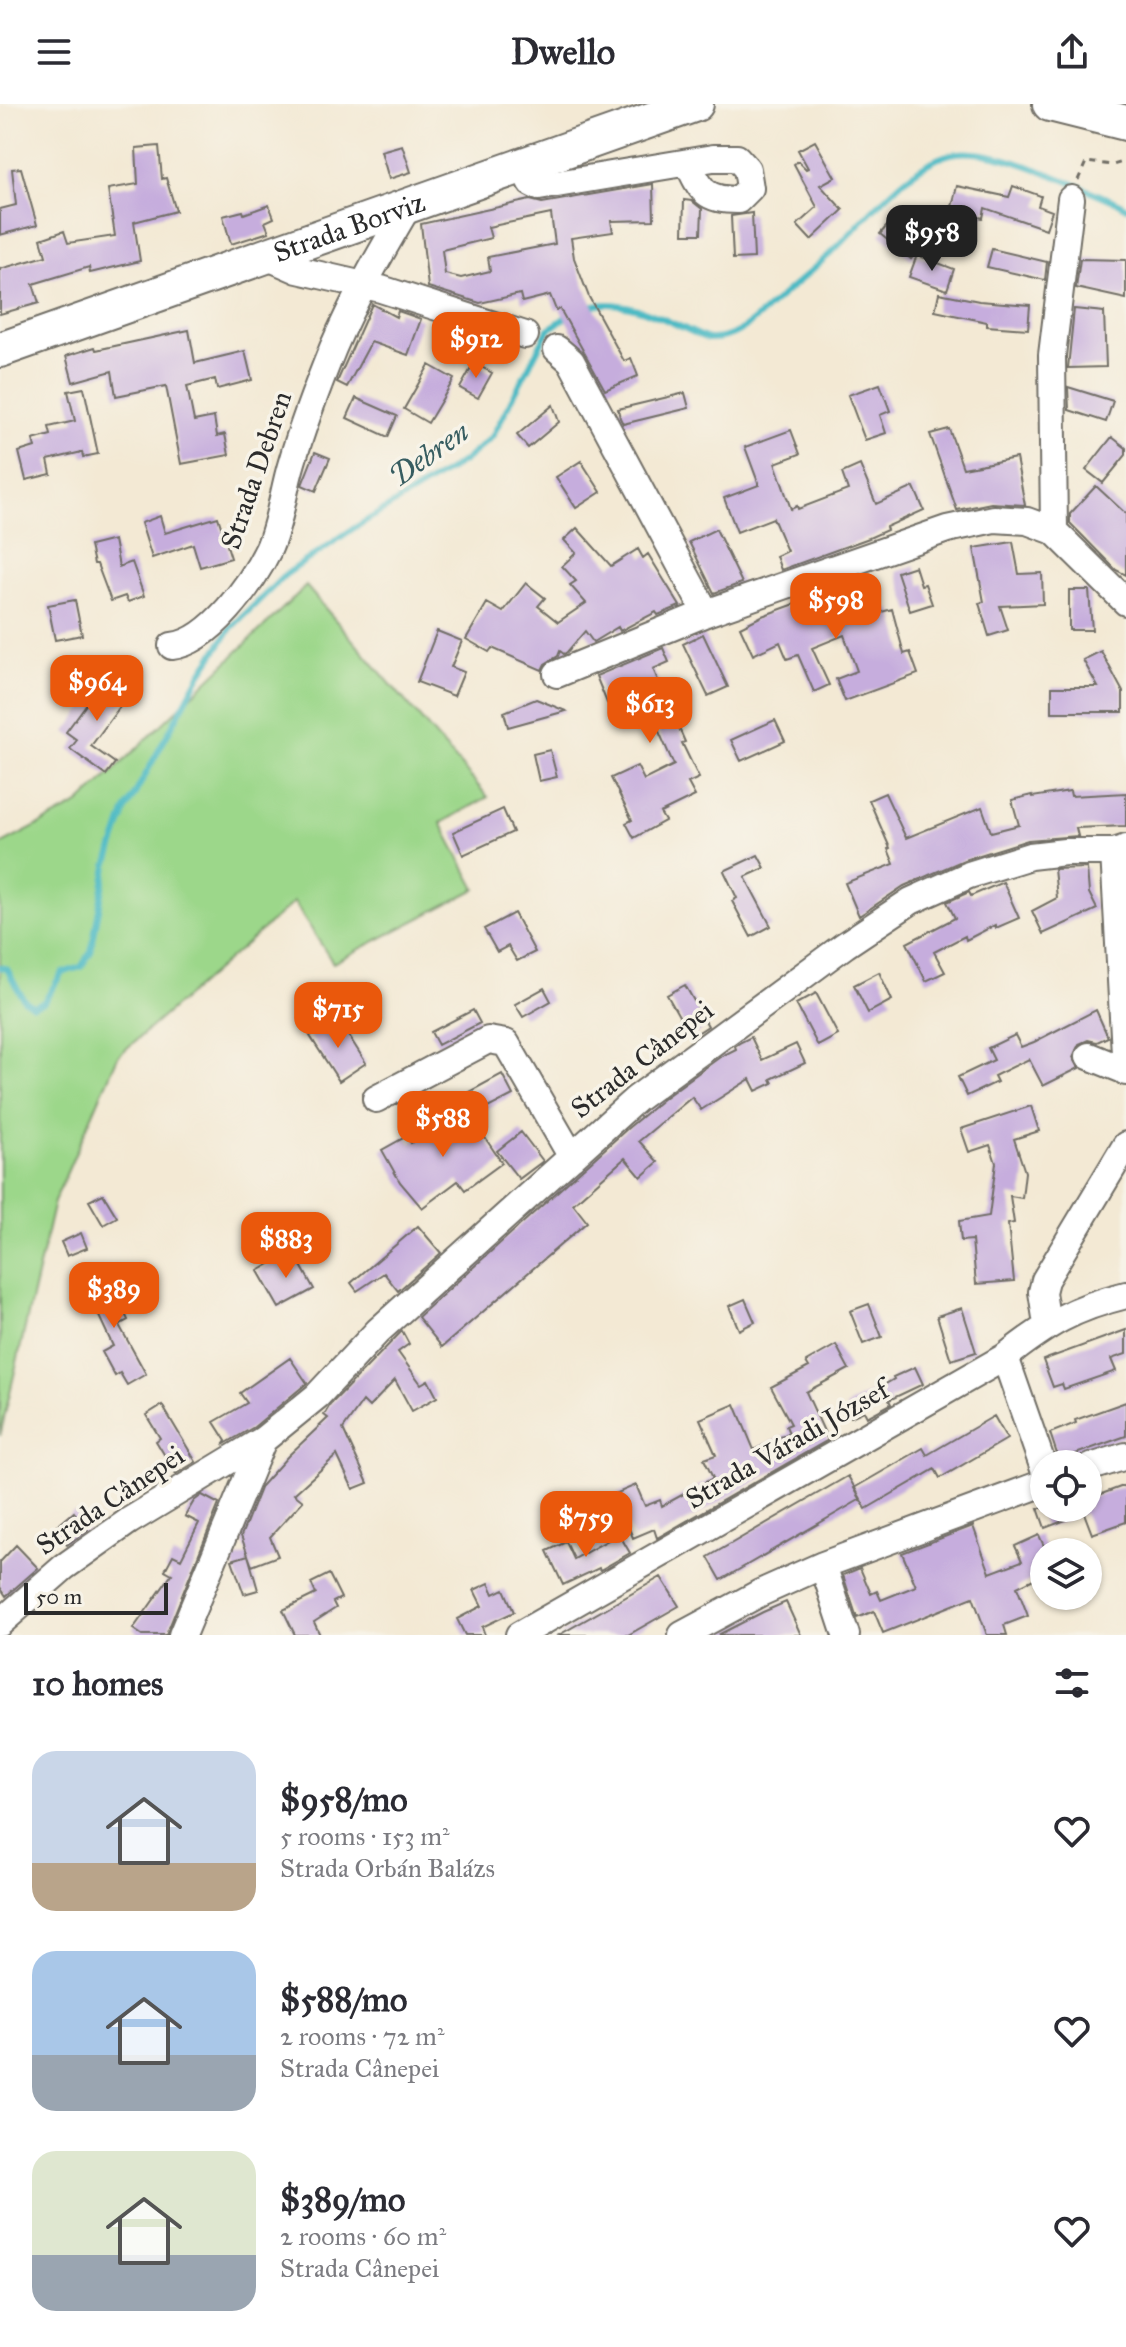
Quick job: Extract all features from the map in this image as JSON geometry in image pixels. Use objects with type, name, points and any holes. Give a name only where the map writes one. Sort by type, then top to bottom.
[{"type":"main road","name":"Strada Borviz","points":[[0,350],[696,104]]},
{"type":"main road","points":[[1050,104],[1126,123]]},
{"type":"street","points":[[523,167],[531,183],[539,187],[688,163]]},
{"type":"street","points":[[1054,531],[1052,355],[1071,199]]},
{"type":"street","name":"Strada Debren","points":[[172,646],[183,645],[206,631],[237,598],[269,547],[292,461],[333,350],[363,284],[407,208]]},
{"type":"street","points":[[266,256],[298,270],[363,284],[525,335]]},
{"type":"street","points":[[557,349],[571,361],[706,613]]},
{"type":"street","points":[[557,674],[706,613],[974,522],[1011,518],[1054,531],[1126,602]]},
{"type":"street","points":[[1089,1056],[1126,1071],[1120,850]]},
{"type":"street","name":"Strada Cânepei","points":[[0,1623],[64,1567],[129,1521],[263,1440],[317,1396],[378,1331],[636,1099],[845,945],[911,901],[969,875],[1030,856],[1120,850]]},
{"type":"street","points":[[376,1099],[488,1040],[498,1040],[506,1043],[572,1157]]},
{"type":"street","points":[[1047,1324],[1042,1292],[1045,1280],[1126,1145]]},
{"type":"street","name":"Strada Váradi József","points":[[519,1635],[1005,1357],[1047,1324],[1069,1313],[1126,1295]]},
{"type":"street","points":[[1005,1357],[1037,1450]]},
{"type":"street","name":"Strada Cânepei","points":[[182,1635],[263,1440]]},
{"type":"street","points":[[1102,1464],[1126,1456]]},
{"type":"street","points":[[682,1635],[760,1593],[823,1565],[1030,1488]]},
{"type":"street","points":[[823,1565],[846,1635]]},
{"type":"path","points":[[1086,162],[1113,165],[1126,161]]},
{"type":"green space","points":[[306,586],[488,797],[441,823],[476,889],[333,963],[294,902],[118,1056],[54,1202],[0,1436],[0,845],[79,804]]},
{"type":"building","points":[[815,141],[835,177],[820,185],[843,210],[811,240],[797,225],[817,207],[794,164],[798,161],[808,168],[798,150]]},
{"type":"building","points":[[402,145],[411,172],[389,179],[381,151]]},
{"type":"building","points":[[159,146],[162,179],[166,178],[176,211],[134,222],[140,261],[90,273],[89,267],[33,284],[39,303],[0,314],[0,269],[46,256],[41,239],[64,231],[68,243],[115,236],[108,189],[138,184],[136,148]]},
{"type":"building","points":[[21,168],[37,225],[0,235],[0,209],[16,205],[12,169]]},
{"type":"building","points":[[653,184],[654,220],[611,221],[613,232],[571,238],[574,258],[589,297],[624,361],[631,358],[638,376],[605,390],[550,295],[522,302],[520,294],[480,303],[428,287],[421,224],[530,200],[542,203]],"holes":[[[551,214],[555,244],[488,257],[490,271],[461,278],[445,274],[442,250],[491,238],[488,227]]]},
{"type":"building","points":[[957,186],[1009,197],[1013,186],[1041,196],[1038,206],[1052,211],[1046,229],[985,208],[983,218],[951,211]]},
{"type":"building","points":[[684,200],[692,201],[702,209],[701,234],[683,234]]},
{"type":"building","points":[[269,205],[274,218],[265,222],[269,232],[231,244],[223,216],[243,211],[244,214]]},
{"type":"building","points":[[752,213],[754,258],[733,259],[731,216]]},
{"type":"building","points":[[894,218],[925,243],[911,259],[880,234]]},
{"type":"building","points":[[992,249],[1047,262],[1045,280],[987,267]]},
{"type":"building","points":[[917,255],[954,269],[947,290],[909,277]]},
{"type":"building","points":[[1080,259],[1126,260],[1126,299],[1076,288]]},
{"type":"building","points":[[939,293],[979,301],[1030,305],[1028,329],[987,326],[987,322],[935,311]]},
{"type":"building","points":[[372,304],[396,317],[398,311],[421,319],[408,355],[371,342],[347,387],[337,382]]},
{"type":"building","points":[[1074,309],[1104,312],[1106,367],[1068,368]]},
{"type":"building","points":[[189,330],[195,363],[245,351],[252,380],[217,389],[215,379],[187,386],[194,421],[214,417],[217,436],[225,434],[229,455],[181,464],[166,386],[116,396],[112,371],[73,382],[66,356],[95,347],[96,350]]},
{"type":"building","points":[[474,363],[492,373],[478,398],[460,388]]},
{"type":"building","points":[[429,365],[454,379],[428,423],[404,409]]},
{"type":"building","points":[[880,384],[890,411],[880,415],[886,433],[865,440],[848,395]]},
{"type":"building","points":[[1068,387],[1113,401],[1106,422],[1069,410]]},
{"type":"building","points":[[84,388],[98,454],[83,457],[82,452],[48,460],[51,474],[26,480],[19,452],[35,447],[33,440],[51,435],[49,427],[75,421],[68,391]]},
{"type":"building","points":[[685,393],[689,408],[623,424],[620,418],[618,409]]},
{"type":"building","points":[[356,398],[397,416],[388,437],[347,418]]},
{"type":"building","points":[[553,405],[559,422],[528,448],[517,435]]},
{"type":"building","points":[[949,429],[963,468],[1016,458],[1025,505],[991,503],[957,510],[930,434]]},
{"type":"building","points":[[791,430],[800,454],[775,463],[791,509],[848,490],[842,473],[860,465],[876,504],[914,487],[924,510],[869,538],[781,570],[776,556],[787,551],[773,518],[737,532],[724,498],[759,485],[745,447]]},
{"type":"building","points":[[1112,437],[1126,448],[1126,455],[1103,483],[1086,470]]},
{"type":"building","points":[[315,452],[330,458],[316,491],[302,485]]},
{"type":"building","points":[[581,461],[601,492],[576,508],[556,477]]},
{"type":"building","points":[[1096,486],[1126,514],[1126,575],[1116,570],[1070,523],[1070,514]]},
{"type":"building","points":[[160,516],[165,533],[218,517],[231,558],[200,567],[193,544],[152,558],[141,523]]},
{"type":"building","points":[[577,528],[611,566],[638,549],[643,558],[648,554],[680,606],[658,615],[656,612],[620,631],[618,627],[593,642],[585,631],[567,652],[564,654],[560,651],[542,670],[492,648],[489,652],[466,639],[487,603],[503,612],[526,583],[545,598],[538,606],[558,622],[586,603],[570,585],[576,581],[562,566],[576,553],[564,540]]},
{"type":"building","points":[[716,529],[742,583],[714,593],[689,542]]},
{"type":"building","points":[[114,540],[119,567],[132,562],[144,596],[128,602],[125,596],[111,601],[97,564],[94,564],[90,546]]},
{"type":"building","points":[[1013,542],[1019,574],[1042,573],[1043,604],[1000,606],[1008,630],[989,636],[979,603],[984,602],[974,548]]},
{"type":"building","points":[[915,566],[932,604],[910,611],[897,572]]},
{"type":"building","points":[[850,584],[864,617],[892,609],[904,654],[910,652],[918,674],[845,701],[836,679],[857,671],[844,635],[812,648],[829,685],[814,692],[798,655],[787,659],[780,642],[753,655],[740,627]]},
{"type":"building","points":[[1069,590],[1089,590],[1092,630],[1069,630]]},
{"type":"building","points":[[75,600],[82,635],[55,640],[48,605]]},
{"type":"building","points":[[437,631],[462,641],[451,667],[464,672],[454,696],[417,682]]},
{"type":"building","points":[[703,634],[728,687],[708,696],[683,644]]},
{"type":"building","points":[[663,648],[669,662],[653,669],[699,778],[688,783],[695,796],[660,813],[665,821],[634,838],[626,823],[632,820],[611,778],[637,766],[644,780],[674,765],[653,718],[647,721],[635,692],[607,703],[596,676]]},
{"type":"building","points":[[1101,651],[1123,692],[1123,712],[1052,712],[1052,687],[1098,687],[1083,660]]},
{"type":"building","points":[[107,676],[130,693],[91,746],[115,763],[106,775],[70,749],[77,740],[66,732]]},
{"type":"building","points":[[536,699],[566,711],[508,727],[504,712]]},
{"type":"building","points":[[775,720],[785,741],[741,761],[731,740]]},
{"type":"building","points":[[550,750],[557,777],[539,781],[533,754]]},
{"type":"building","points":[[1070,791],[1071,796],[1126,793],[1126,826],[1076,828],[1078,836],[1028,840],[964,860],[904,886],[859,916],[845,883],[894,864],[869,800],[885,793],[906,838],[982,807],[991,832],[1019,825],[1012,800]]},
{"type":"building","points":[[503,809],[513,832],[463,855],[453,832]]},
{"type":"building","points":[[758,855],[765,868],[745,877],[771,926],[751,937],[732,901],[737,898],[724,871]]},
{"type":"building","points":[[1087,868],[1089,893],[1097,909],[1043,934],[1032,911],[1057,898],[1054,869]]},
{"type":"building","points":[[1003,882],[1019,918],[996,928],[995,925],[966,940],[965,936],[934,952],[945,972],[926,981],[907,943],[955,918],[947,902],[969,892],[971,896]]},
{"type":"building","points":[[514,913],[535,952],[517,961],[508,946],[497,952],[484,929]]},
{"type":"building","points":[[879,972],[892,1000],[868,1013],[854,985]]},
{"type":"building","points":[[685,985],[708,1026],[691,1037],[667,995]]},
{"type":"building","points":[[544,988],[551,1001],[523,1017],[515,1004]]},
{"type":"building","points":[[816,993],[838,1035],[818,1046],[796,1004]]},
{"type":"building","points":[[473,1010],[480,1023],[438,1045],[431,1032]]},
{"type":"building","points":[[1096,1010],[1108,1037],[1079,1044],[1073,1057],[1079,1068],[1043,1086],[1029,1059],[994,1076],[997,1082],[967,1096],[958,1077],[994,1060],[988,1048],[1015,1035],[1021,1047]]},
{"type":"building","points":[[338,1019],[366,1063],[339,1081],[310,1036]]},
{"type":"building","points":[[751,1037],[762,1060],[796,1044],[805,1063],[771,1079],[773,1083],[756,1091],[750,1079],[701,1110],[692,1097],[639,1141],[658,1162],[641,1177],[625,1158],[573,1204],[587,1222],[442,1347],[418,1317],[628,1128],[664,1098]]},
{"type":"building","points":[[502,1074],[513,1095],[480,1112],[469,1092]]},
{"type":"building","points":[[1031,1106],[1039,1131],[1014,1139],[1025,1172],[1022,1198],[1010,1196],[1014,1223],[1008,1224],[1014,1281],[976,1284],[972,1240],[961,1241],[959,1221],[989,1216],[996,1163],[990,1145],[969,1152],[961,1129]]},
{"type":"building","points":[[465,1108],[502,1163],[465,1190],[458,1181],[422,1208],[400,1182],[382,1150],[407,1136],[411,1143]]},
{"type":"building","points":[[521,1132],[543,1161],[519,1179],[497,1151]]},
{"type":"building","points":[[103,1194],[117,1217],[103,1225],[89,1201]]},
{"type":"building","points":[[418,1226],[441,1253],[398,1291],[384,1273],[357,1291],[351,1283]]},
{"type":"building","points":[[81,1233],[87,1248],[67,1256],[61,1242]]},
{"type":"building","points":[[293,1251],[314,1289],[279,1308],[258,1271]]},
{"type":"building","points":[[106,1273],[128,1320],[119,1325],[146,1374],[127,1385],[120,1373],[115,1376],[102,1352],[113,1346],[84,1284]]},
{"type":"building","points":[[745,1299],[755,1322],[739,1330],[729,1306]]},
{"type":"building","points":[[869,1304],[882,1337],[863,1344],[850,1311]]},
{"type":"building","points":[[962,1308],[976,1352],[951,1360],[937,1316]]},
{"type":"building","points":[[1126,1330],[1126,1354],[1111,1359],[1116,1371],[1064,1389],[1062,1384],[1053,1387],[1043,1360]]},
{"type":"building","points":[[402,1331],[409,1344],[398,1352],[421,1384],[428,1380],[437,1397],[412,1411],[395,1380],[369,1407],[363,1401],[343,1429],[368,1483],[353,1489],[337,1455],[294,1494],[303,1501],[270,1537],[278,1556],[252,1566],[241,1536],[261,1486],[328,1418],[324,1415],[330,1405]]},
{"type":"building","points":[[836,1345],[849,1369],[806,1392],[828,1440],[657,1538],[654,1529],[633,1538],[615,1494],[636,1485],[645,1506],[660,1500],[662,1506],[713,1478],[704,1459],[716,1455],[700,1419],[735,1404],[754,1450],[789,1433],[786,1426],[791,1424],[771,1387],[809,1367],[806,1362]]},
{"type":"building","points":[[290,1358],[307,1383],[254,1427],[223,1445],[226,1441],[214,1422],[247,1403],[240,1393]]},
{"type":"building","points":[[915,1367],[923,1384],[889,1400],[891,1404],[867,1417],[864,1411],[851,1417],[846,1407]]},
{"type":"building","points":[[1126,1402],[1126,1436],[1087,1450],[1056,1450],[1050,1433],[1076,1423],[1075,1420]]},
{"type":"building","points":[[162,1405],[196,1462],[176,1474],[156,1441],[160,1438],[146,1415]]},
{"type":"building","points":[[994,1416],[1007,1439],[940,1478],[935,1469],[866,1509],[854,1488],[923,1448],[927,1455]]},
{"type":"building","points":[[848,1476],[861,1499],[721,1580],[708,1557]]},
{"type":"building","points":[[1126,1485],[1126,1522],[1092,1534],[1087,1522],[1102,1522],[1102,1494]]},
{"type":"building","points":[[202,1495],[219,1504],[166,1635],[142,1635],[133,1629],[172,1574],[165,1570],[173,1555],[181,1559],[199,1523],[185,1516],[194,1501]]},
{"type":"building","points":[[74,1512],[88,1530],[67,1545],[54,1529]]},
{"type":"building","points":[[1043,1522],[1061,1522],[1045,1528]]},
{"type":"building","points":[[973,1526],[990,1573],[1022,1561],[1015,1546],[1030,1539],[1030,1581],[1017,1587],[1028,1616],[1004,1625],[1007,1635],[987,1635],[973,1597],[883,1633],[874,1611],[857,1618],[843,1575],[860,1568],[871,1594],[877,1591],[881,1600],[916,1586],[902,1553]]},
{"type":"building","points":[[619,1534],[630,1553],[600,1570],[563,1585],[547,1551],[566,1542],[574,1559]]},
{"type":"building","points":[[16,1545],[38,1568],[6,1596],[0,1587],[0,1562]]},
{"type":"building","points":[[248,1555],[258,1590],[244,1594],[232,1560]]},
{"type":"building","points":[[329,1574],[341,1598],[333,1602],[336,1608],[314,1622],[320,1635],[295,1635],[283,1610],[316,1594],[311,1583]]},
{"type":"building","points":[[661,1577],[679,1606],[628,1635],[559,1635]]},
{"type":"building","points":[[489,1583],[494,1594],[504,1589],[514,1612],[482,1627],[485,1635],[465,1635],[457,1619],[482,1606],[474,1590]]},
{"type":"building","points":[[786,1602],[801,1635],[718,1635],[763,1612]]},
{"type":"waterway","name":"Debren","points":[[588,306],[604,304],[634,308],[708,339],[736,333],[823,260],[905,179],[922,167],[957,153],[975,153],[1017,162],[1126,208]]},
{"type":"waterway","name":"Debren","points":[[0,967],[7,969],[24,1000],[33,1006],[44,1002],[62,973],[81,967],[91,952],[107,866],[125,812],[200,675],[231,628],[285,575],[351,530],[464,461],[492,437],[548,330],[570,314]]}]
